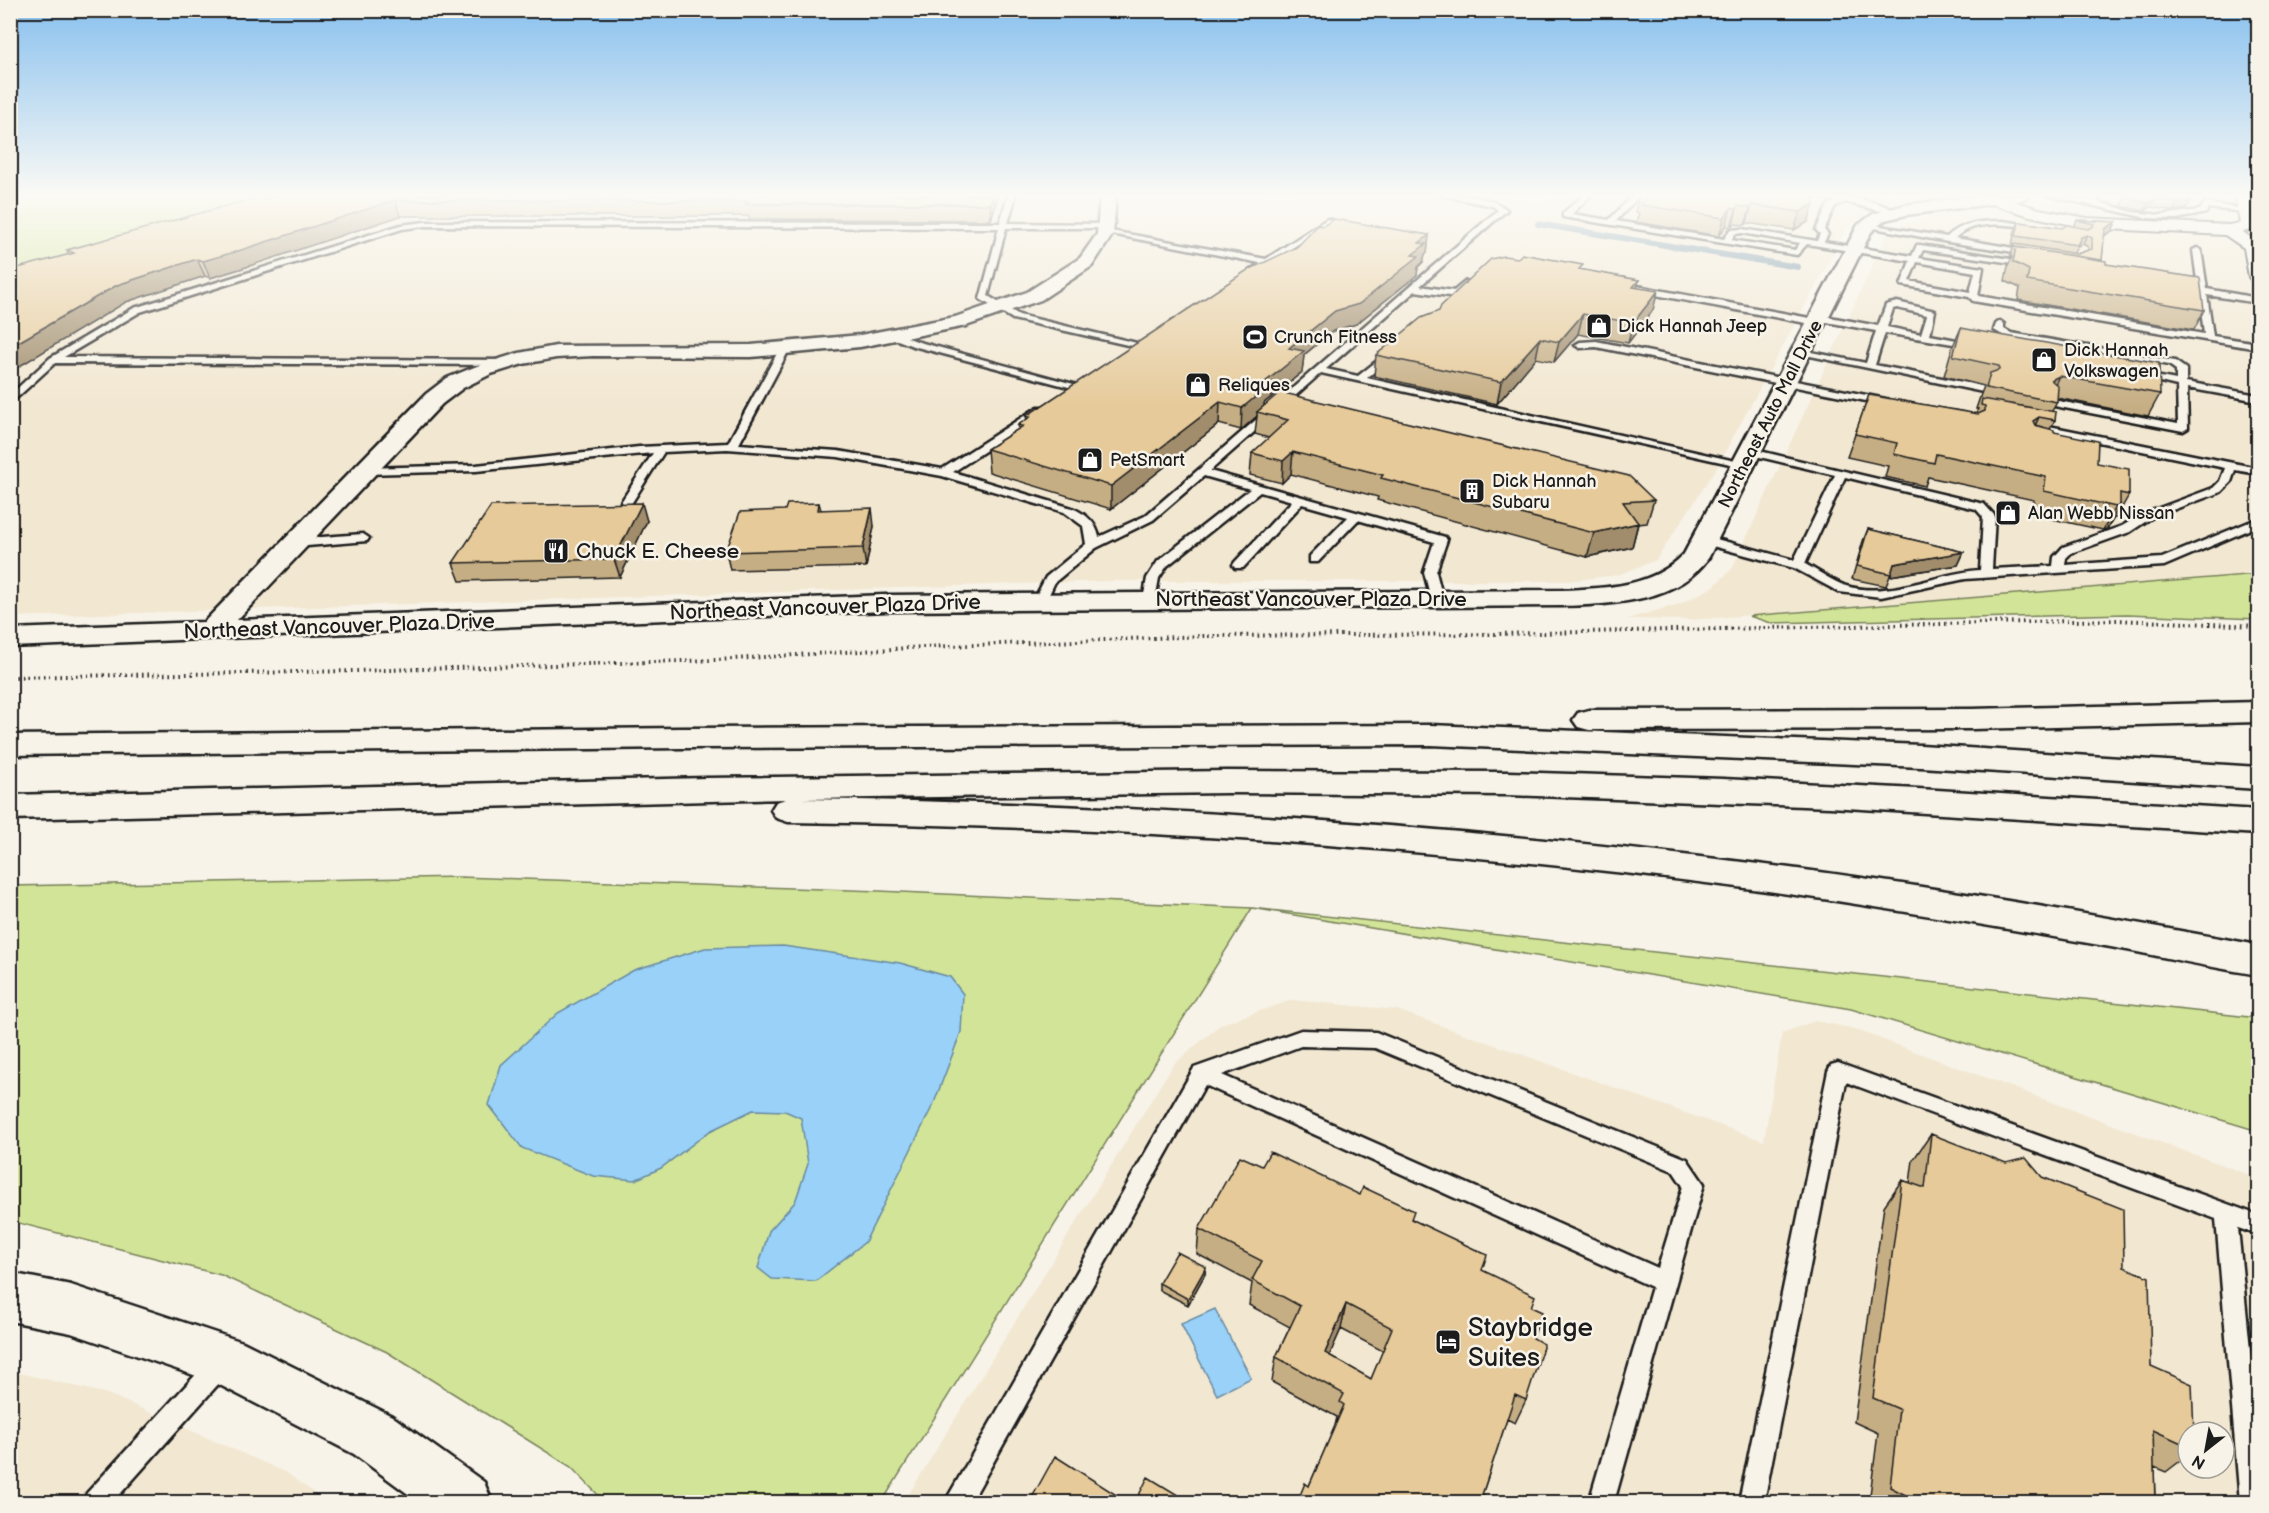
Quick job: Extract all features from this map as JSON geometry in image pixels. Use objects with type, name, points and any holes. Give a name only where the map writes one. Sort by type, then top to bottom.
[{"type":"main road","points":[[211,631],[434,399],[455,383],[484,370],[556,352],[593,350],[751,351],[860,342],[959,322],[1034,296],[1080,266]]},
{"type":"main road","name":"Northeast Auto Mall Drive","points":[[1640,591],[1664,580],[1692,562],[1706,540],[1846,266]]},
{"type":"main road","name":"Northeast Vancouver Plaza Drive","points":[[10,638],[886,603],[1040,600],[1562,598],[1608,596],[1640,591]]},
{"type":"main road","points":[[1300,734],[1429,721],[1972,719],[2259,711]]},
{"type":"main road","points":[[10,745],[1300,734],[1430,735],[1618,741],[1921,756],[2259,778]]},
{"type":"main road","points":[[10,807],[990,784],[1402,782],[1728,790],[2090,810],[2259,822]]},
{"type":"main road","points":[[559,794],[670,811],[913,812],[1172,821],[1332,832],[1520,849],[1833,887],[2037,919],[2259,960]]},
{"type":"main road","points":[[10,1297],[71,1309],[225,1360],[374,1435],[464,1503]]},
{"type":"lane","points":[[10,401],[53,360],[137,310],[277,266]]},
{"type":"lane","points":[[993,266],[983,297],[1016,317],[1138,346]]},
{"type":"lane","points":[[1248,274],[1261,266]]},
{"type":"lane","points":[[1040,600],[1050,580],[1092,545],[1149,518],[1440,266]]},
{"type":"lane","points":[[1911,266],[1904,283],[1974,296],[1973,298],[2259,346]]},
{"type":"lane","points":[[1954,266],[1980,270],[1974,296]]},
{"type":"lane","points":[[2199,266],[2209,338]]},
{"type":"lane","points":[[1414,288],[1456,294],[1477,276]]},
{"type":"lane","points":[[2168,285],[2259,300]]},
{"type":"lane","points":[[1630,288],[1984,348]]},
{"type":"lane","points":[[1869,367],[1889,306],[1932,313],[1925,337]]},
{"type":"lane","points":[[2000,324],[2000,330],[2009,335],[2172,363],[2181,369],[2183,428],[2048,402]]},
{"type":"lane","points":[[894,335],[916,344],[1076,387]]},
{"type":"lane","points":[[1122,356],[1148,340]]},
{"type":"lane","points":[[1580,345],[1596,344],[1893,403]]},
{"type":"lane","points":[[732,446],[785,348]]},
{"type":"lane","points":[[1360,379],[1396,349]]},
{"type":"lane","points":[[1801,353],[1983,389]]},
{"type":"lane","points":[[53,360],[508,363]]},
{"type":"lane","points":[[1320,370],[1747,459],[1841,473],[1980,506],[1989,516],[1986,574]]},
{"type":"lane","points":[[2124,373],[2259,398]]},
{"type":"lane","points":[[944,473],[1052,402]]},
{"type":"lane","points":[[2021,423],[2062,436],[2259,471]]},
{"type":"lane","points":[[365,471],[476,468],[662,449],[732,446],[838,454],[944,473],[1077,514],[1089,523],[1094,534],[1092,545]]},
{"type":"lane","points":[[627,502],[662,449]]},
{"type":"lane","points":[[2058,570],[2060,557],[2067,550],[2126,529],[2147,516],[2217,490],[2225,482],[2231,465]]},
{"type":"lane","points":[[1202,472],[1441,540],[1430,572],[1437,599]]},
{"type":"lane","points":[[1798,565],[1841,473]]},
{"type":"lane","points":[[1149,600],[1153,578],[1162,564],[1258,488]]},
{"type":"lane","points":[[1239,565],[1299,500]]},
{"type":"lane","points":[[1314,559],[1355,516]]},
{"type":"lane","points":[[1706,540],[1798,565],[1844,589],[1881,593],[1965,575],[2164,562],[2259,522]]},
{"type":"lane","points":[[296,543],[363,537]]},
{"type":"lane","points":[[957,1503],[1201,1074],[1302,1038],[1376,1040],[1680,1165],[1694,1184],[1602,1503]]},
{"type":"lane","points":[[1751,1503],[1838,1071],[2259,1224]]},
{"type":"lane","points":[[1201,1074],[1665,1282]]},
{"type":"lane","points":[[2226,1213],[2253,1503]]},
{"type":"lane","points":[[96,1503],[225,1360]]},
{"type":"path","points":[[10,677],[717,660],[924,646],[1204,636],[1510,634],[2117,621],[2259,626]]},
{"type":"shaded area","points":[[29,266],[1827,266],[1714,472],[1656,560],[1618,575],[1567,581],[1112,581],[11,617],[10,271]]},
{"type":"shaded area","points":[[1872,266],[2258,266],[2258,574],[1691,620],[1627,619],[1680,604],[1713,587],[1732,569]]},
{"type":"shaded area","points":[[1292,1000],[1397,1010],[1764,1141],[1782,1033],[1815,1021],[1851,1028],[2258,1178],[2258,1502],[904,1502],[1173,1065],[1221,1024]]},
{"type":"shaded area","points":[[11,1371],[108,1394],[287,1473],[326,1502],[11,1502]]},
{"type":"green space","points":[[11,266],[30,266],[11,271]]},
{"type":"green space","points":[[2258,574],[2258,619],[2127,614],[1771,623],[1749,616]]},
{"type":"green space","points":[[460,877],[879,891],[1252,908],[882,1502],[605,1502],[571,1467],[387,1352],[221,1275],[11,1221],[11,886]]},
{"type":"green space","points":[[1252,908],[2258,1018],[2258,1131],[1851,1009]]},
{"type":"water","points":[[783,946],[900,963],[950,977],[963,994],[961,1032],[934,1103],[865,1242],[816,1281],[772,1279],[758,1268],[769,1231],[795,1202],[808,1164],[801,1118],[785,1111],[753,1110],[710,1131],[661,1168],[635,1180],[593,1176],[522,1148],[489,1105],[501,1065],[558,1013],[634,970],[705,948]]},
{"type":"water","points":[[1215,1309],[1251,1378],[1217,1395],[1181,1324]]},
{"type":"building","points":[[27,266],[177,266],[117,285],[10,347],[10,270]]},
{"type":"building","points":[[1257,266],[1407,266],[1359,304],[1335,311],[1289,348],[1304,351],[1259,387],[1265,389],[1242,408],[1220,402],[1111,486],[987,449],[1023,426],[1018,425],[1030,417],[1026,416]]},
{"type":"building","points":[[1484,266],[1582,266],[1579,269],[1639,280],[1633,287],[1658,291],[1633,323],[1583,314],[1559,342],[1540,338],[1501,382],[1376,355],[1421,318],[1439,311],[1441,306]]},
{"type":"building","points":[[2020,266],[2117,266],[2200,278],[2204,310],[2027,281],[2029,270]]},
{"type":"building","points":[[1961,328],[2159,363],[2160,394],[2059,376],[2051,380],[2058,386],[2057,402],[1986,388],[1990,373],[1999,370],[1999,366],[1953,356]]},
{"type":"building","points":[[1280,392],[1629,476],[1654,500],[1623,502],[1638,523],[1594,533],[1381,478],[1383,475],[1293,452],[1283,461],[1252,453],[1288,420],[1257,412]]},
{"type":"building","points":[[1869,395],[1978,414],[1985,411],[1985,406],[1981,405],[1982,399],[2056,412],[2055,420],[2039,417],[2033,421],[2035,425],[2054,430],[2054,432],[2098,441],[2097,463],[2129,469],[2129,495],[2120,493],[2120,505],[2116,507],[2044,491],[2046,477],[1936,454],[1934,463],[1894,454],[1897,443],[1855,434]]},
{"type":"building","name":"Chuck E. Cheese","points":[[642,503],[614,559],[453,563],[491,506]]},
{"type":"building","points":[[819,503],[818,510],[872,508],[863,548],[726,552],[740,512],[785,510],[787,504]]},
{"type":"building","points":[[1868,529],[1964,552],[1894,564],[1891,574],[1857,566]]},
{"type":"building","points":[[1931,1134],[2006,1163],[2026,1158],[2042,1177],[2123,1209],[2124,1267],[2149,1277],[2151,1366],[2192,1384],[2194,1420],[2176,1420],[2176,1441],[2153,1430],[2155,1503],[1921,1503],[1890,1487],[1899,1409],[1873,1398],[1902,1180],[1925,1188]]},
{"type":"building","name":"Staybridge Suites","points":[[1270,1152],[1360,1195],[1363,1187],[1414,1211],[1411,1219],[1487,1255],[1482,1270],[1535,1296],[1531,1307],[1542,1312],[1533,1338],[1544,1344],[1526,1400],[1515,1395],[1482,1495],[1495,1503],[1297,1503],[1305,1483],[1309,1486],[1344,1405],[1340,1402],[1344,1394],[1276,1357],[1300,1306],[1252,1280],[1262,1261],[1199,1229],[1240,1156],[1262,1166]],"holes":[[[1346,1304],[1392,1328],[1371,1379],[1325,1353]]]},
{"type":"building","points":[[1177,1252],[1206,1267],[1188,1299],[1159,1283]]},
{"type":"building","points":[[1055,1456],[1129,1503],[1029,1503]]},
{"type":"building","points":[[1148,1477],[1191,1503],[1135,1503]]},
{"type":"waterway","points":[[1790,266],[1798,267]]},
{"type":"place","name":"Dick Hannah Jeep","points":[[1599,326]]},
{"type":"place","name":"Crunch Fitness","points":[[1255,337]]},
{"type":"place","name":"Dick Hannah Volkswagen","points":[[2044,360]]},
{"type":"place","name":"Reliques","points":[[1198,385]]},
{"type":"place","name":"PetSmart","points":[[1090,460]]},
{"type":"place","name":"Dick Hannah Subaru","points":[[1472,491]]},
{"type":"place","name":"Alan Webb Nissan","points":[[2008,513]]},
{"type":"place","name":"Chuck E. Cheese","points":[[556,551]]},
{"type":"place","name":"Staybridge Suites","points":[[1448,1342]]}]
